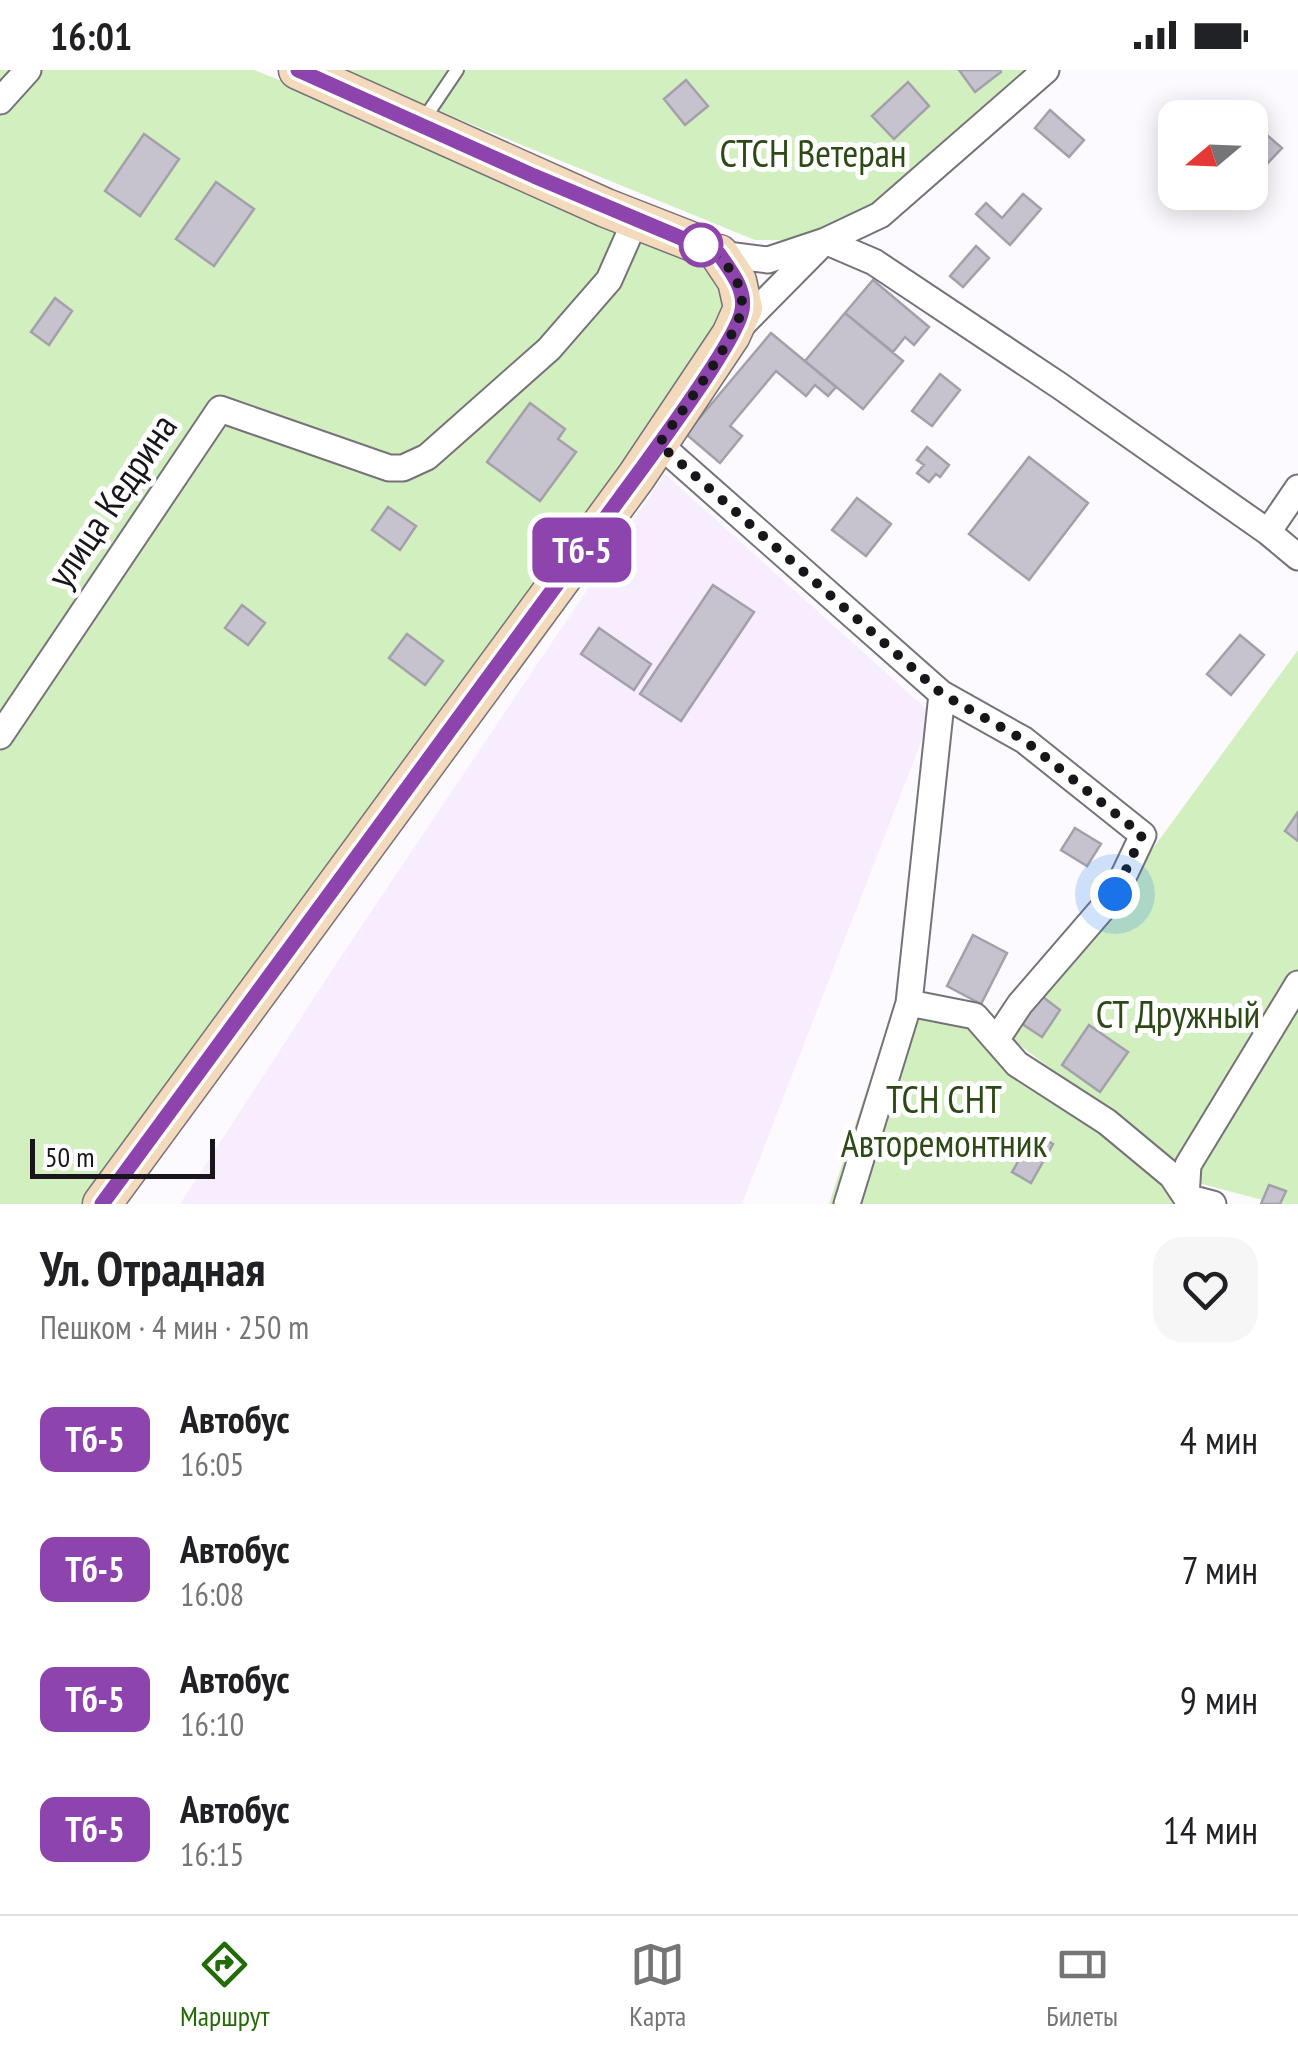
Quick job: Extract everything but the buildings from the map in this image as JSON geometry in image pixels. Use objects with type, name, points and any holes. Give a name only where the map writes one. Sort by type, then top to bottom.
[{"type":"main road","points":[[102,1204],[659,444],[732,335],[743,308],[737,280],[706,248],[298,70]]},
{"type":"street","points":[[0,101],[28,70]]},
{"type":"street","points":[[706,248],[768,260],[825,241],[880,215],[1046,70]]},
{"type":"street","name":"улица Кедрина","points":[[0,736],[220,409],[389,468],[416,464],[548,350],[609,280],[636,219]]},
{"type":"street","points":[[732,335],[825,241]]},
{"type":"street","points":[[825,241],[874,262],[1060,386],[1298,557]]},
{"type":"street","points":[[659,444],[942,694],[1024,740],[1142,835],[1115,894],[1020,1004],[996,1040]]},
{"type":"street","points":[[1268,532],[1298,488]]},
{"type":"street","points":[[847,1204],[910,1003],[942,694]]},
{"type":"street","points":[[1189,1200],[1188,1165],[1298,984]]},
{"type":"street","points":[[910,1003],[975,1016],[1017,1064],[1107,1122],[1172,1176],[1189,1200],[1213,1204]]},
{"type":"lane","points":[[420,126],[457,70]]},
{"type":"shaded area","points":[[665,474],[932,714],[742,1204],[180,1204],[336,964]]},
{"type":"green space","points":[[0,70],[254,70],[693,242],[737,281],[731,335],[102,1204],[0,1204]]},
{"type":"green space","name":"СТСН Ветеран","points":[[338,70],[1055,70],[830,240],[755,240]]},
{"type":"green space","name":"СТ Дружный","points":[[1298,650],[1298,1204],[1278,1204],[1202,1184],[1013,1040]]},
{"type":"green space","name":"ТСН СНТ Авторемонтник","points":[[894,1007],[968,1027],[987,1052],[1202,1204],[829,1204]]},
{"type":"bus line","name":"Тб-5","points":[[102,1204],[648,460],[732,335],[743,308],[737,280],[719,254],[606,208],[298,70]]},
{"type":"route","points":[[701,245],[719,254],[737,280],[743,308],[732,335],[659,444],[942,694],[1024,740],[1142,835],[1115,894]]}]
